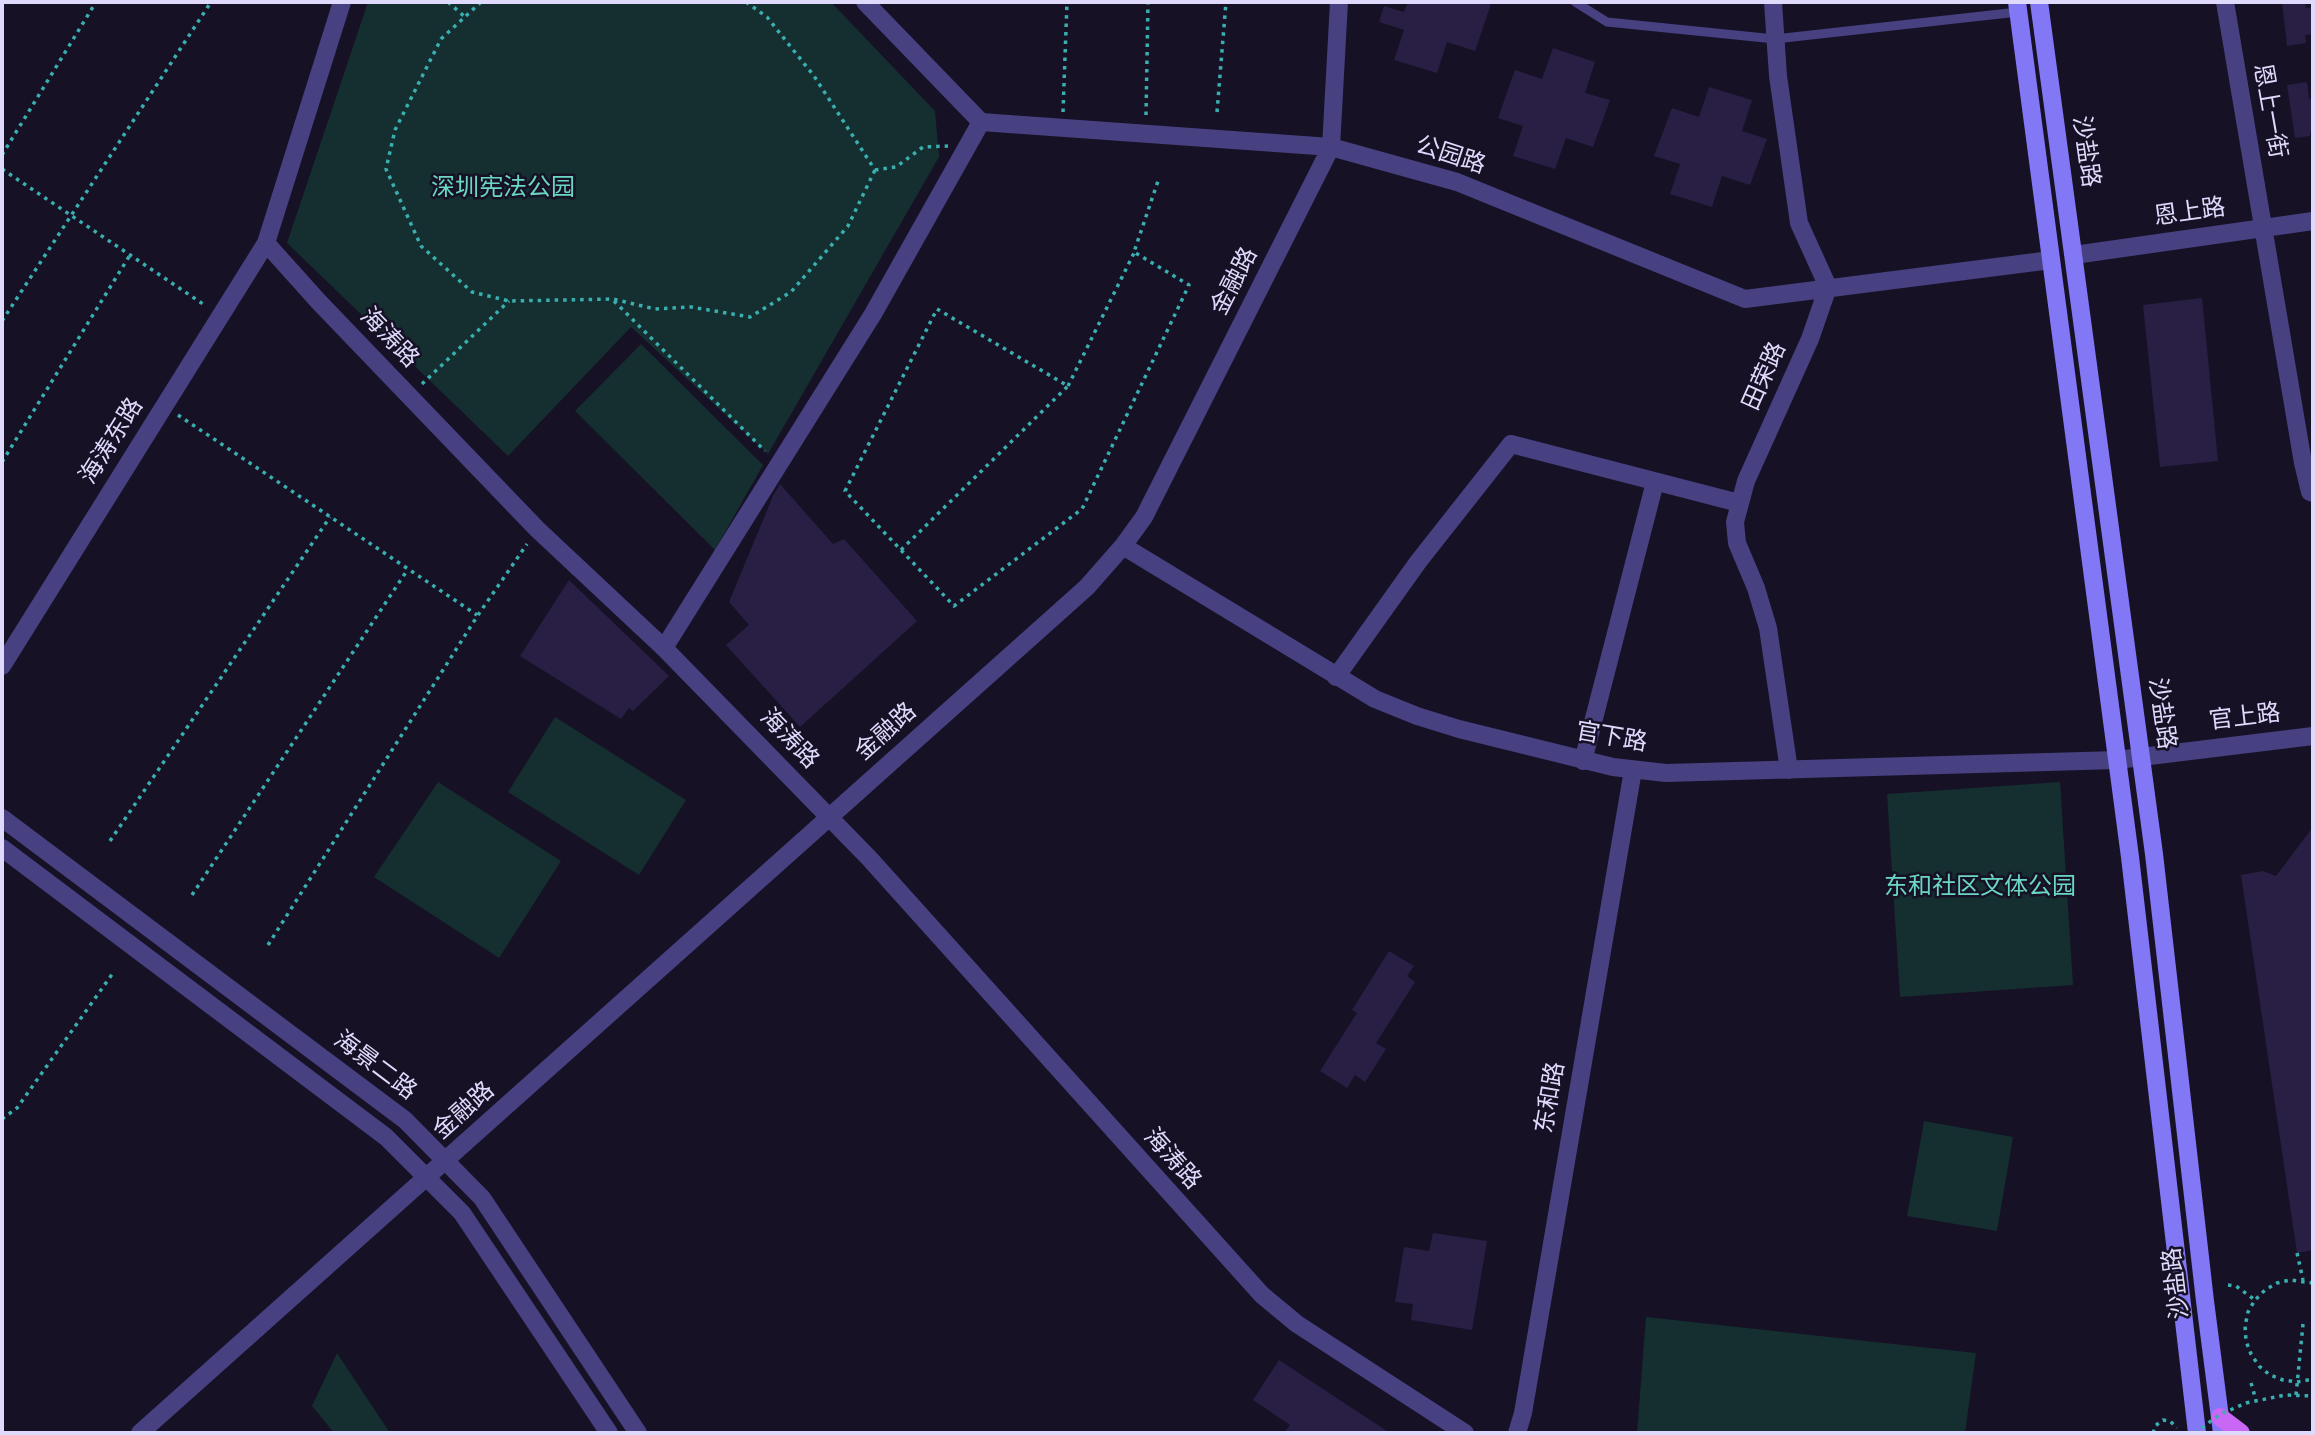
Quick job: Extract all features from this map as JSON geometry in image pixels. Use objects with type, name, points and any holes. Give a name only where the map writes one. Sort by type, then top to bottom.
[{"type":"main road","name":"沙盐路","points":[[2039,2],[2142,758],[2221,1425]]},
{"type":"main road","name":"沙盐路","points":[[2018,7],[2118,760],[2196,1433]]},
{"type":"main road","points":[[2221,1425],[2241,1433]]},
{"type":"street","points":[[266,243],[342,2]]},
{"type":"street","points":[[664,649],[873,314],[981,122],[865,2]]},
{"type":"street","name":"金融路","points":[[140,1433],[1087,587],[1123,547],[1144,517],[1331,147],[1339,2]]},
{"type":"street","points":[[1773,2],[1778,76],[1799,223],[1828,287]]},
{"type":"street","name":"恩上一街","points":[[2225,2],[2303,463],[2310,492],[2313,493]]},
{"type":"street","name":"公园路","points":[[981,122],[1331,147],[1457,183],[1745,299],[2051,260]]},
{"type":"street","name":"恩上路","points":[[2074,255],[2313,221]]},
{"type":"street","name":"海涛东路","points":[[2,666],[266,243]]},
{"type":"street","name":"海涛路","points":[[266,243],[318,301],[537,529],[664,649],[869,858],[1262,1295],[1297,1324],[1465,1433]]},
{"type":"street","name":"田荣路","points":[[1789,770],[1768,628],[1756,587],[1737,543],[1735,522],[1746,481],[1810,339],[1828,287]]},
{"type":"street","points":[[1336,677],[1418,562],[1511,444],[1739,503]]},
{"type":"street","points":[[1583,761],[1655,482]]},
{"type":"street","name":"官下路","points":[[1123,547],[1375,699],[1418,716],[1583,761],[1666,773],[2142,758]]},
{"type":"street","name":"官上路","points":[[2142,758],[2313,736]]},
{"type":"street","name":"东和路","points":[[1517,1433],[1633,770]]},
{"type":"street","name":"海景二路","points":[[2,818],[405,1120],[482,1198],[638,1433]]},
{"type":"street","name":"海景二路","points":[[2,848],[386,1137],[462,1213],[609,1433]]},
{"type":"lane","points":[[1575,2],[1607,22],[1775,39],[2018,7]]},
{"type":"path","points":[[2,155],[96,2]]},
{"type":"path","points":[[2,321],[211,2]]},
{"type":"path","points":[[449,2],[465,17]]},
{"type":"path","points":[[481,2],[441,39],[396,130],[386,169],[421,246],[472,292],[509,301],[613,299],[655,309],[691,307],[750,317],[791,292],[840,236],[848,226],[875,170]]},
{"type":"path","points":[[746,2],[767,17],[814,76],[875,170]]},
{"type":"path","points":[[1063,115],[1067,2]]},
{"type":"path","points":[[1146,116],[1148,2]]},
{"type":"path","points":[[1217,112],[1226,2]]},
{"type":"path","points":[[875,170],[896,167],[923,147],[967,146]]},
{"type":"path","points":[[2,169],[222,316]]},
{"type":"path","points":[[901,550],[1068,386],[1134,252],[1158,181]]},
{"type":"path","points":[[1068,386],[937,309],[845,491],[954,606],[1082,509],[1189,285],[1134,252]]},
{"type":"path","points":[[2,462],[130,255]]},
{"type":"path","points":[[613,299],[779,465]]},
{"type":"path","points":[[410,396],[509,301]]},
{"type":"path","points":[[164,406],[478,615]]},
{"type":"path","points":[[110,841],[330,517]]},
{"type":"path","points":[[268,945],[478,615],[537,529]]},
{"type":"path","points":[[192,895],[408,569]]},
{"type":"path","points":[[2,1119],[17,1108],[113,973]]},
{"type":"path","points":[[2297,1253],[2303,1280]]},
{"type":"path","points":[[2313,1283],[2303,1280],[2277,1283],[2255,1300],[2248,1312],[2245,1326],[2251,1354],[2259,1366],[2270,1375],[2297,1382],[2313,1379]]},
{"type":"path","points":[[2228,1285],[2236,1286],[2255,1300]]},
{"type":"path","points":[[2296,1395],[2303,1324]]},
{"type":"path","points":[[2251,1383],[2256,1400]]},
{"type":"path","points":[[2196,1433],[2219,1415],[2256,1400],[2296,1395],[2313,1396]]},
{"type":"path","points":[[2153,1433],[2157,1423],[2166,1420],[2175,1425],[2177,1433]]},
{"type":"path","points":[[2174,1427],[2177,1433]]},
{"type":"green space","name":"深圳宪法公园","points":[[368,2],[831,2],[935,111],[939,157],[768,454],[631,327],[508,456],[287,243]]},
{"type":"green space","points":[[641,344],[763,465],[715,550],[575,411]]},
{"type":"green space","points":[[555,717],[686,800],[639,875],[508,792]]},
{"type":"green space","points":[[438,782],[561,861],[499,958],[374,877]]},
{"type":"green space","name":"东和社区文体公园","points":[[2060,782],[2073,985],[1900,997],[1887,794]]},
{"type":"green space","points":[[1924,1121],[2013,1137],[1997,1231],[1907,1216]]},
{"type":"green space","points":[[1646,1317],[1976,1353],[1965,1433],[1637,1433]]},
{"type":"green space","points":[[337,1353],[390,1433],[334,1433],[312,1406]]},
{"type":"building","points":[[1408,2],[1491,4],[1475,51],[1447,42],[1437,73],[1394,60],[1404,30],[1379,22],[1384,6],[1404,12]]},
{"type":"building","points":[[2282,2],[2305,2],[2306,8],[2313,7],[2313,34],[2305,35],[2306,43],[2287,46]]},
{"type":"building","points":[[1553,48],[1595,62],[1585,93],[1610,100],[1593,147],[1566,138],[1555,169],[1513,156],[1523,126],[1498,118],[1515,70],[1542,79]]},
{"type":"building","points":[[2307,82],[2309,99],[2313,98],[2313,132],[2310,132],[2310,136],[2295,138],[2287,85]]},
{"type":"building","points":[[1709,87],[1752,100],[1742,131],[1767,139],[1750,185],[1722,176],[1712,207],[1670,194],[1680,164],[1654,156],[1672,108],[1699,117]]},
{"type":"building","points":[[2202,298],[2218,461],[2160,467],[2143,305]]},
{"type":"building","points":[[780,484],[833,544],[844,539],[917,621],[800,727],[726,645],[749,625],[729,602]]},
{"type":"building","points":[[569,580],[669,676],[633,711],[629,708],[621,719],[520,656]]},
{"type":"building","points":[[2313,827],[2313,1250],[2297,1253],[2241,875],[2263,871],[2276,876]]},
{"type":"building","points":[[1389,951],[1414,966],[1407,976],[1415,982],[1376,1043],[1386,1049],[1365,1082],[1355,1075],[1347,1088],[1320,1071],[1357,1013],[1352,1010]]},
{"type":"building","points":[[1433,1233],[1487,1241],[1472,1330],[1411,1320],[1413,1304],[1395,1302],[1404,1247],[1429,1251]]},
{"type":"building","points":[[1279,1360],[1390,1433],[1284,1433],[1290,1425],[1253,1400]]}]
